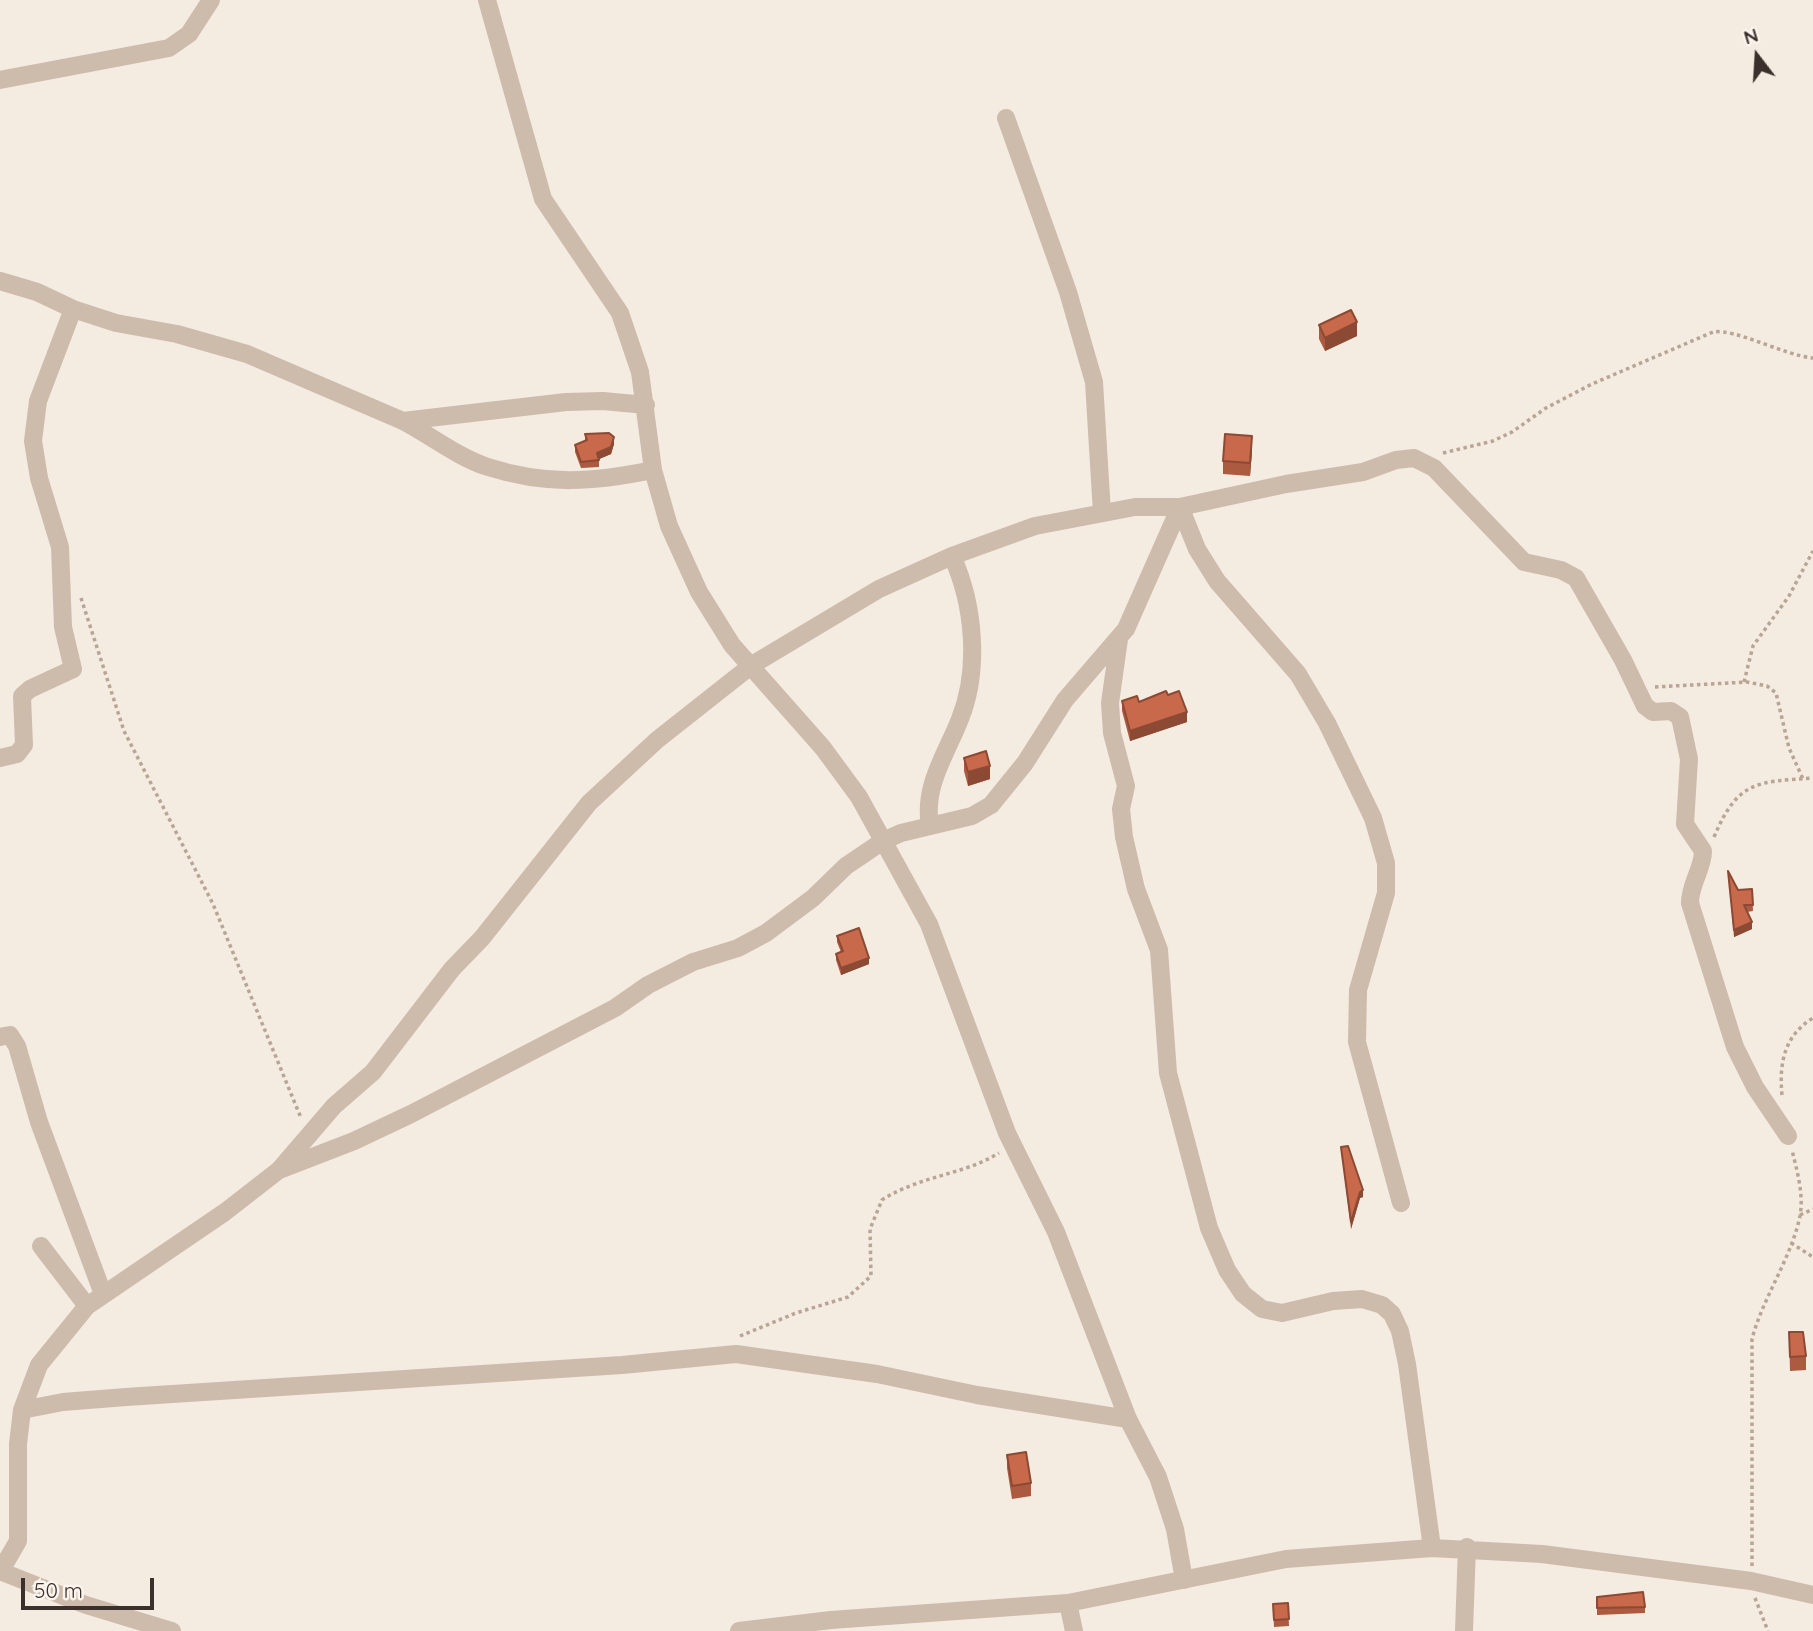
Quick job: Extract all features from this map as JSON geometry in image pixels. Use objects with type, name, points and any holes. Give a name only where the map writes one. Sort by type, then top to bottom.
[{"type":"street","points":[[0,80],[169,48],[189,34],[211,0]]},
{"type":"street","points":[[487,0],[543,200],[620,313],[640,372],[653,470],[669,526],[699,592],[732,645],[752,665],[859,797],[929,924],[1013,1144],[1073,1270],[1128,1419],[1158,1478],[1175,1529],[1184,1580]]},
{"type":"street","points":[[1006,118],[1071,303],[1094,382],[1102,513]]},
{"type":"street","points":[[0,281],[37,292],[73,309],[116,323],[177,334],[247,354],[403,421],[486,467],[564,482],[604,480],[653,470]]},
{"type":"street","points":[[0,758],[17,754],[24,745],[21,702],[24,694],[73,669],[63,626],[60,547],[39,478],[33,441],[38,401],[73,309]]},
{"type":"street","points":[[403,421],[566,402],[646,405]]},
{"type":"street","points":[[172,1631],[86,1605],[0,1572],[15,1550],[19,1532],[18,1444],[22,1410],[39,1365],[87,1306],[225,1212],[279,1170],[334,1106],[373,1072],[452,969],[482,938],[589,803],[657,740],[752,665],[879,589],[952,556],[1035,526],[1135,507],[1181,507],[1286,484],[1363,472],[1405,458],[1423,460],[1434,468],[1524,562],[1561,570],[1576,578],[1648,711],[1671,710],[1680,717],[1689,759],[1685,824],[1703,851],[1701,867],[1690,892],[1701,939],[1735,1047],[1755,1087],[1788,1136]]},
{"type":"street","points":[[279,1170],[354,1141],[411,1114],[615,1008],[648,985],[693,962],[738,948],[766,933],[806,904],[846,866],[883,841],[972,816],[1000,799],[1065,700],[1120,638],[1133,618],[1181,507]]},
{"type":"street","points":[[1181,507],[1196,549],[1217,582],[1298,674],[1338,742],[1373,818],[1386,863],[1386,893],[1358,990],[1357,1041],[1401,1203]]},
{"type":"street","points":[[930,826],[929,797],[937,767],[961,715],[970,664],[969,604],[952,556]]},
{"type":"street","points":[[1120,638],[1110,703],[1112,733],[1126,786],[1121,809],[1124,837],[1136,889],[1158,950],[1168,1073],[1209,1228],[1227,1270],[1243,1294],[1262,1310],[1282,1312],[1334,1301],[1362,1299],[1382,1305],[1392,1314],[1400,1331],[1407,1364],[1432,1548]]},
{"type":"street","points":[[0,1037],[10,1035],[17,1046],[39,1122],[103,1294]]},
{"type":"street","points":[[41,1246],[87,1306]]},
{"type":"street","points":[[22,1410],[63,1402],[126,1397],[622,1365],[736,1354],[877,1374],[976,1395],[1128,1419]]},
{"type":"street","points":[[1464,1631],[1467,1547]]},
{"type":"street","points":[[739,1631],[831,1620],[1068,1602],[1286,1559],[1432,1548],[1467,1547],[1751,1581],[1813,1595]]},
{"type":"street","points":[[1068,1602],[1074,1631]]},
{"type":"path","points":[[1423,460],[1493,441],[1512,432],[1546,408],[1592,384],[1713,332],[1725,329],[1750,341],[1813,358]]},
{"type":"path","points":[[1744,682],[1753,646],[1789,596],[1813,551]]},
{"type":"path","points":[[78,590],[124,731],[213,904],[308,1136]]},
{"type":"path","points":[[1636,687],[1757,682],[1776,693],[1789,748],[1803,779]]},
{"type":"path","points":[[1703,851],[1713,840],[1735,798],[1746,788],[1767,782],[1813,778]]},
{"type":"path","points":[[1783,1100],[1784,1051],[1792,1037],[1813,1018]]},
{"type":"path","points":[[1768,1631],[1751,1581],[1752,1339],[1757,1317],[1800,1215],[1799,1180],[1788,1136]]},
{"type":"path","points":[[731,1341],[796,1313],[848,1297],[864,1286],[871,1276],[870,1229],[882,1200],[928,1177],[987,1161],[1013,1144]]},
{"type":"path","points":[[1800,1215],[1813,1209]]},
{"type":"path","points":[[1790,1242],[1813,1257]]},
{"type":"building","points":[[1351,310],[1357,322],[1325,338],[1319,325]]},
{"type":"building","points":[[609,433],[614,437],[611,447],[597,453],[599,460],[581,462],[575,445],[587,440],[585,434]]},
{"type":"building","points":[[1225,434],[1252,436],[1250,463],[1223,461]]},
{"type":"building","points":[[1166,691],[1168,695],[1179,691],[1187,712],[1130,731],[1122,701],[1137,696],[1139,702]]},
{"type":"building","points":[[986,751],[990,766],[968,772],[964,758]]},
{"type":"building","points":[[1728,871],[1738,890],[1752,889],[1753,905],[1744,905],[1752,922],[1734,930]]},
{"type":"building","points":[[859,928],[869,958],[841,968],[836,954],[843,951],[837,936]]},
{"type":"building","points":[[1348,1146],[1363,1190],[1360,1192],[1351,1222],[1341,1147]]},
{"type":"building","points":[[1789,1332],[1803,1332],[1806,1356],[1790,1357]]},
{"type":"building","points":[[1026,1452],[1031,1483],[1012,1486],[1007,1455]]},
{"type":"building","points":[[1643,1592],[1645,1607],[1597,1608],[1597,1597]]},
{"type":"building","points":[[1288,1603],[1289,1619],[1274,1620],[1273,1604]]}]
